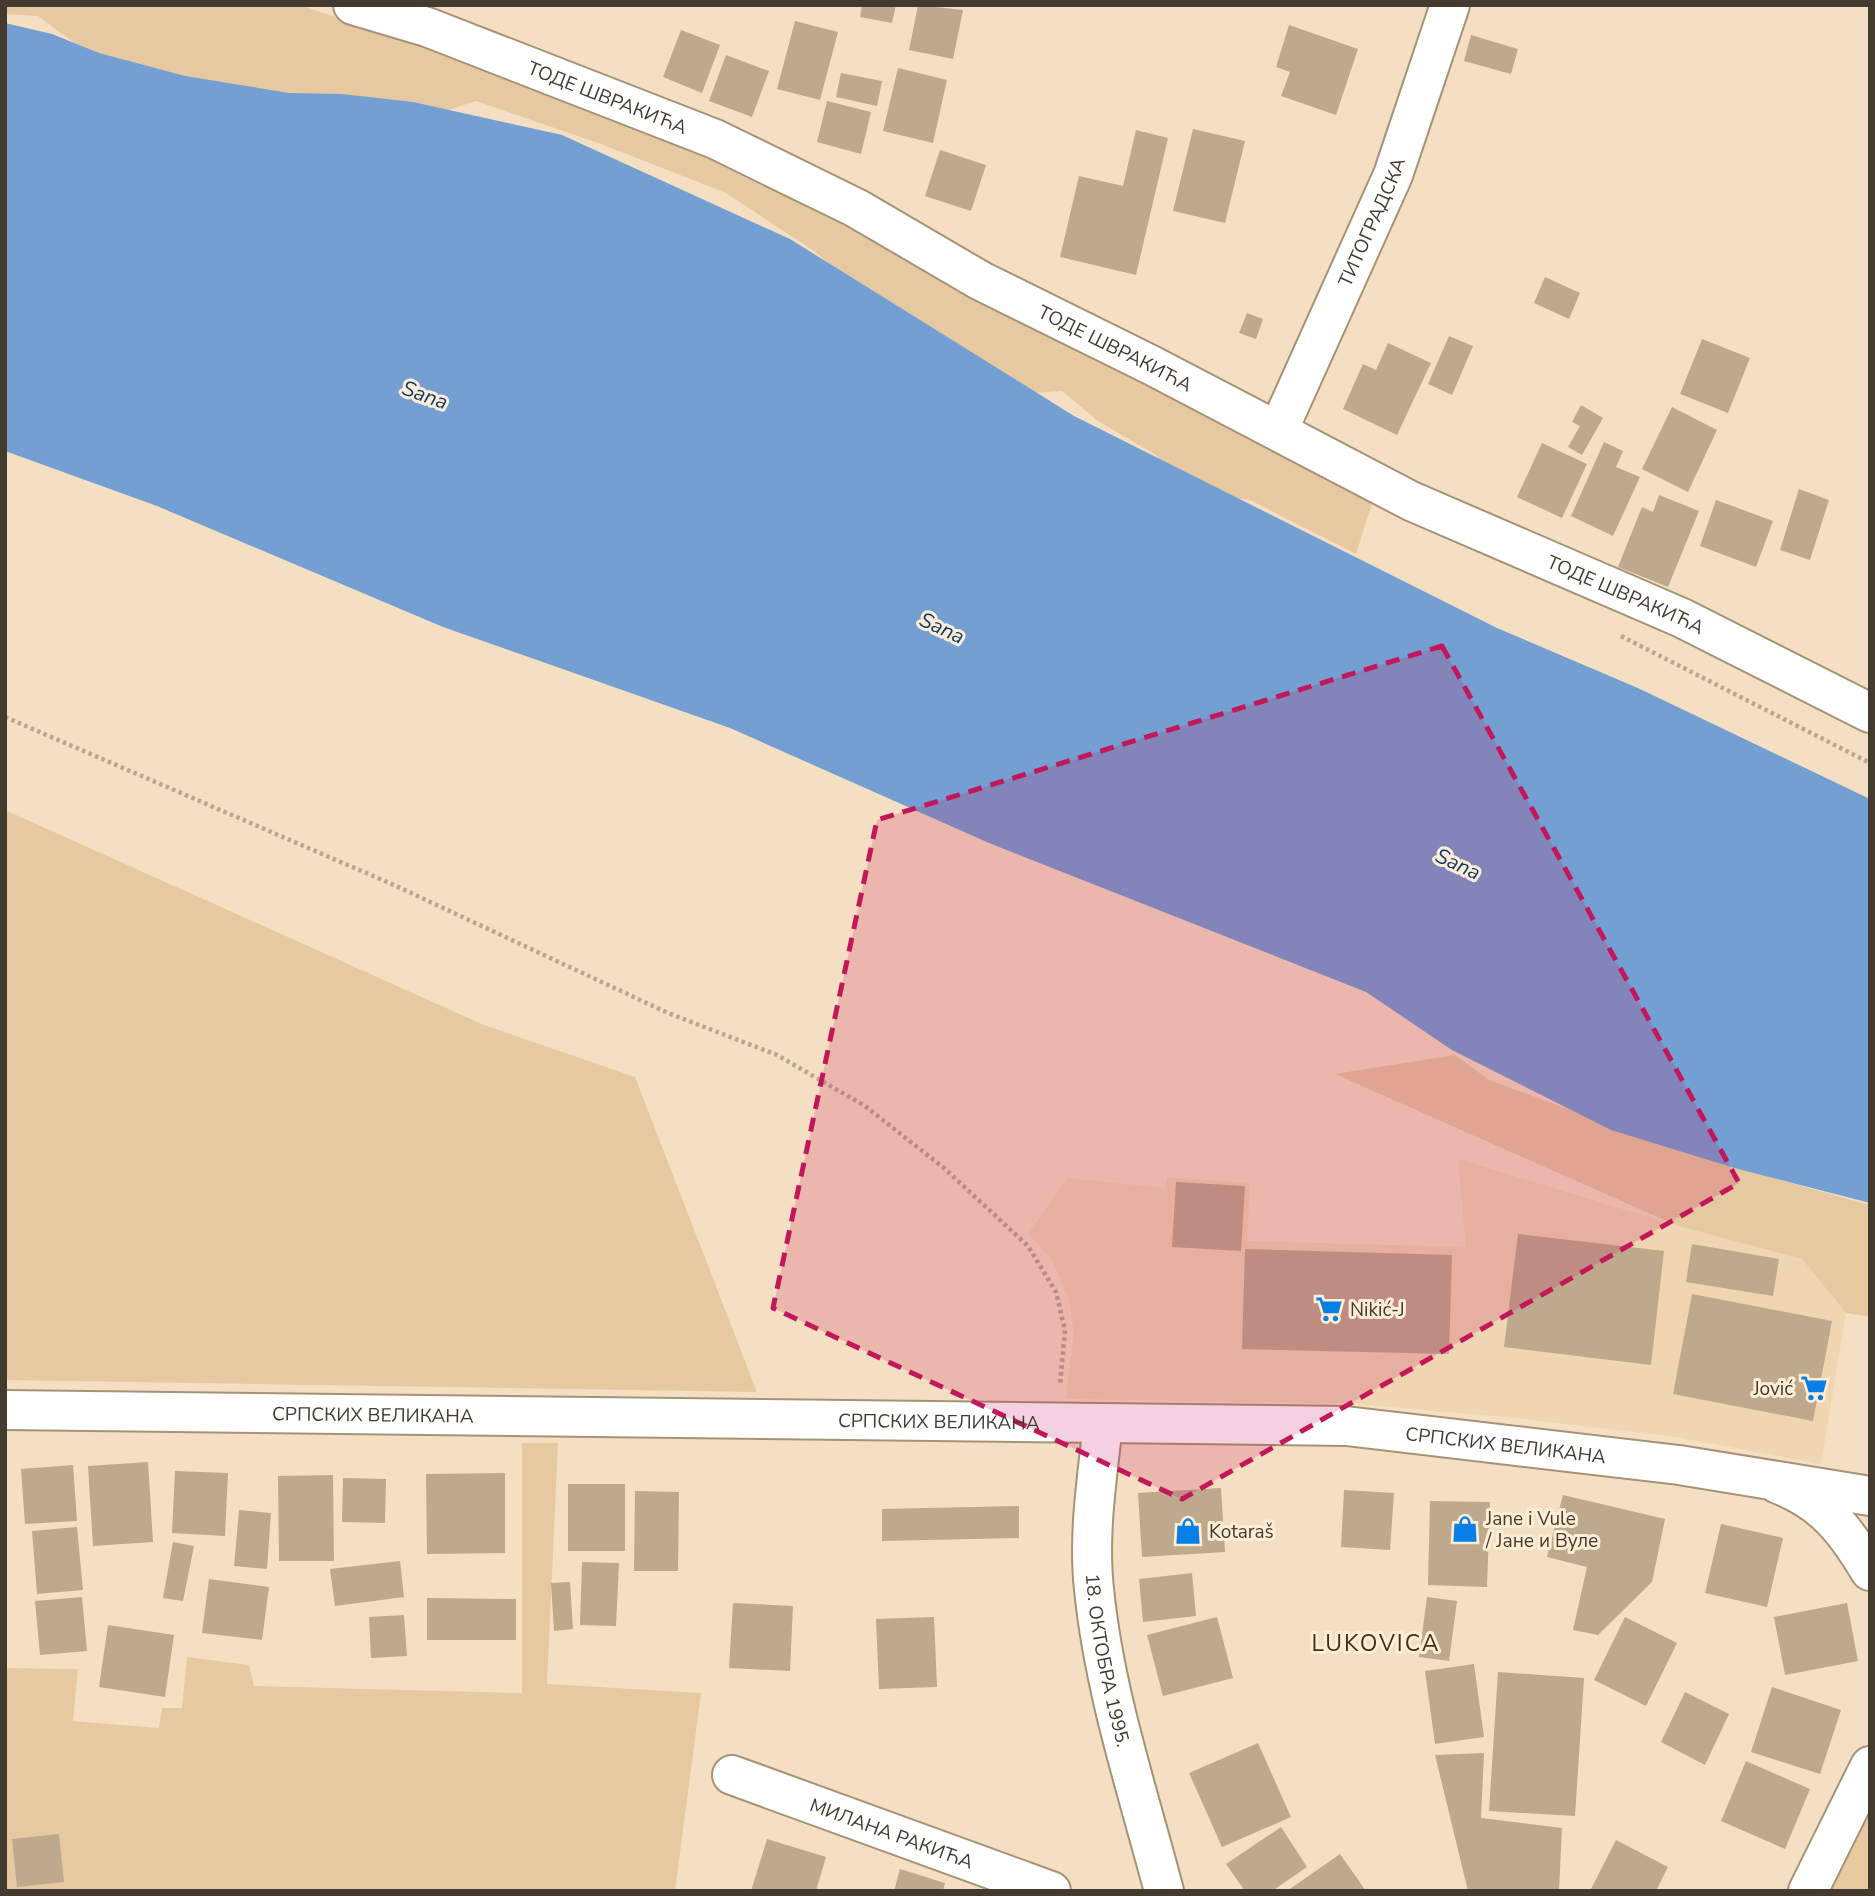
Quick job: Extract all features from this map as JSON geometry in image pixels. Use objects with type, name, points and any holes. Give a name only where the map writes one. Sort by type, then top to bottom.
[{"type":"street","name":"ТОДЕ ШВРАКИЋА","points":[[353,5],[440,31],[715,139],[856,208],[981,281],[1278,431],[1411,502],[1682,618],[1870,713]]},
{"type":"street","name":"ТИТОГРАДСКА","points":[[1278,431],[1393,175],[1450,5]]},
{"type":"street","name":"СРПСКИХ ВЕЛИКАНА","points":[[5,1410],[1346,1426],[1679,1465],[1870,1496]]},
{"type":"street","name":"18. ОКТОБРА 1995.","points":[[1103,1424],[1094,1507],[1094,1588],[1105,1663],[1164,1891]]},
{"type":"street","points":[[1769,1480],[1820,1505],[1857,1549],[1870,1571]]},
{"type":"street","points":[[1808,1891],[1870,1766]]},
{"type":"street","name":"МИЛАНА РАКИЋА","points":[[732,1775],[1051,1891]]},
{"type":"path","points":[[1614,632],[1870,763]]},
{"type":"path","points":[[5,717],[394,885],[668,1013],[778,1055],[865,1106],[944,1168],[1028,1246],[1056,1292],[1065,1330],[1057,1424]]},
{"type":"highlighted area","points":[[1442,646],[1739,1183],[1182,1499],[773,1308],[877,820]]},
{"type":"shaded area","points":[[5,5],[300,5],[644,122],[1375,494],[1356,554],[1250,500],[1207,494],[1183,483],[1156,455],[1098,421],[1062,391],[990,396],[814,251],[726,193],[601,144],[476,101],[404,125],[272,99],[84,50],[38,16],[5,14]]},
{"type":"shaded area","points":[[5,810],[484,1025],[635,1077],[757,1392],[5,1380]]},
{"type":"shaded area","points":[[1455,1055],[1489,1080],[1636,1134],[1870,1205],[1870,1317],[1846,1313],[1802,1259],[1678,1226],[1335,1074]]},
{"type":"shaded area","points":[[1458,1159],[1678,1226],[1802,1259],[1846,1313],[1821,1464],[1676,1437],[1516,1418],[1347,1403],[1066,1399],[1074,1334],[1069,1299],[1052,1260],[1028,1233],[1068,1178],[1165,1188],[1167,1177],[1250,1183],[1247,1241],[1466,1247]]},
{"type":"shaded area","points":[[522,1443],[558,1443],[547,1684],[701,1693],[675,1891],[5,1891],[6,1668],[78,1669],[73,1721],[159,1728],[162,1708],[182,1708],[187,1657],[249,1665],[254,1686],[522,1693]]},
{"type":"shaded area","points":[[1870,1802],[1870,1891],[1825,1891]]},
{"type":"water","name":"Sana","points":[[5,23],[52,34],[99,53],[185,76],[289,93],[342,94],[413,102],[562,135],[790,239],[1074,416],[1497,628],[1640,689],[1870,799],[1870,1203],[1738,1169],[1611,1130],[1452,1050],[1366,992],[989,843],[730,728],[443,627],[157,506],[5,451]]},
{"type":"building","points":[[862,5],[896,5],[892,23],[860,17]]},
{"type":"building","points":[[918,5],[963,10],[953,59],[909,50]]},
{"type":"building","points":[[795,21],[838,32],[820,100],[777,89]]},
{"type":"building","points":[[1289,25],[1358,49],[1336,115],[1281,96],[1290,72],[1276,67]]},
{"type":"building","points":[[681,30],[720,45],[702,93],[663,77]]},
{"type":"building","points":[[1471,35],[1518,49],[1511,74],[1464,61]]},
{"type":"building","points":[[726,55],[769,71],[752,117],[709,101]]},
{"type":"building","points":[[898,68],[947,80],[933,143],[883,131]]},
{"type":"building","points":[[841,73],[882,81],[877,106],[836,97]]},
{"type":"building","points":[[827,101],[871,112],[861,154],[817,142]]},
{"type":"building","points":[[1193,129],[1245,141],[1225,223],[1173,211]]},
{"type":"building","points":[[1136,130],[1168,138],[1136,275],[1060,257],[1079,176],[1123,186]]},
{"type":"building","points":[[940,150],[986,165],[971,211],[925,196]]},
{"type":"building","points":[[1545,277],[1580,293],[1569,319],[1534,303]]},
{"type":"building","points":[[1247,313],[1263,319],[1256,339],[1239,333]]},
{"type":"building","points":[[1449,336],[1473,346],[1452,395],[1428,384]]},
{"type":"building","points":[[1702,339],[1750,358],[1728,413],[1680,394]]},
{"type":"building","points":[[1388,343],[1431,363],[1397,435],[1343,409],[1363,364],[1376,370]]},
{"type":"building","points":[[1581,405],[1603,418],[1582,455],[1568,447],[1580,426],[1572,422]]},
{"type":"building","points":[[1672,407],[1717,430],[1688,492],[1642,469]]},
{"type":"building","points":[[1604,442],[1623,451],[1616,467],[1640,477],[1613,536],[1571,516]]},
{"type":"building","points":[[1542,443],[1587,464],[1562,518],[1517,497]]},
{"type":"building","points":[[1799,489],[1829,500],[1810,560],[1780,550]]},
{"type":"building","points":[[1659,495],[1699,511],[1668,587],[1618,567],[1642,507],[1653,512]]},
{"type":"building","points":[[1716,500],[1773,521],[1756,567],[1700,546]]},
{"type":"building","points":[[1176,1182],[1245,1186],[1241,1251],[1172,1247]]},
{"type":"building","points":[[1518,1234],[1664,1251],[1651,1365],[1504,1347]]},
{"type":"building","points":[[1692,1244],[1779,1259],[1773,1296],[1686,1282]]},
{"type":"building","points":[[1245,1249],[1452,1255],[1449,1354],[1242,1349]]},
{"type":"building","points":[[1692,1294],[1832,1321],[1813,1421],[1673,1394]]},
{"type":"building","points":[[148,1462],[153,1542],[93,1546],[88,1466]]},
{"type":"building","points":[[73,1465],[77,1521],[25,1524],[21,1469]]},
{"type":"building","points":[[175,1471],[228,1473],[225,1536],[172,1533]]},
{"type":"building","points":[[505,1473],[505,1553],[427,1554],[426,1474]]},
{"type":"building","points":[[333,1475],[334,1561],[279,1561],[278,1476]]},
{"type":"building","points":[[343,1478],[386,1479],[385,1523],[342,1522]]},
{"type":"building","points":[[568,1484],[625,1484],[625,1551],[568,1551]]},
{"type":"building","points":[[1221,1488],[1225,1552],[1142,1557],[1138,1493]]},
{"type":"building","points":[[1344,1490],[1394,1493],[1390,1550],[1341,1547]]},
{"type":"building","points":[[635,1491],[679,1492],[678,1571],[634,1571]]},
{"type":"building","points":[[1563,1495],[1665,1519],[1652,1582],[1598,1635],[1573,1630],[1587,1567],[1547,1557]]},
{"type":"building","points":[[1430,1501],[1490,1502],[1487,1587],[1428,1585]]},
{"type":"building","points":[[1019,1506],[1019,1538],[882,1541],[882,1509]]},
{"type":"building","points":[[239,1510],[271,1513],[267,1569],[234,1566]]},
{"type":"building","points":[[1721,1524],[1783,1538],[1767,1607],[1705,1593]]},
{"type":"building","points":[[77,1527],[83,1590],[37,1594],[32,1531]]},
{"type":"building","points":[[173,1542],[194,1546],[183,1601],[163,1598]]},
{"type":"building","points":[[400,1561],[404,1597],[335,1606],[330,1569]]},
{"type":"building","points":[[582,1562],[619,1563],[616,1626],[580,1625]]},
{"type":"building","points":[[1192,1573],[1196,1616],[1143,1622],[1139,1579]]},
{"type":"building","points":[[209,1579],[269,1587],[262,1640],[202,1633]]},
{"type":"building","points":[[570,1582],[573,1629],[554,1631],[551,1583]]},
{"type":"building","points":[[82,1597],[87,1651],[40,1655],[35,1601]]},
{"type":"building","points":[[1427,1597],[1457,1601],[1449,1661],[1419,1657]]},
{"type":"building","points":[[427,1598],[516,1599],[516,1640],[427,1640]]},
{"type":"building","points":[[733,1603],[793,1606],[790,1671],[729,1668]]},
{"type":"building","points":[[1847,1603],[1858,1661],[1785,1675],[1774,1617]]},
{"type":"building","points":[[404,1615],[407,1656],[371,1658],[369,1617]]},
{"type":"building","points":[[934,1617],[937,1687],[879,1689],[876,1619]]},
{"type":"building","points":[[1217,1617],[1233,1678],[1163,1696],[1147,1635]]},
{"type":"building","points":[[1625,1617],[1677,1643],[1646,1706],[1594,1680]]},
{"type":"building","points":[[108,1625],[174,1635],[165,1697],[99,1687]]},
{"type":"building","points":[[1474,1664],[1484,1737],[1435,1744],[1425,1671]]},
{"type":"building","points":[[1498,1672],[1584,1678],[1575,1816],[1489,1811]]},
{"type":"building","points":[[1772,1687],[1841,1710],[1820,1774],[1751,1752]]},
{"type":"building","points":[[1685,1692],[1729,1714],[1705,1765],[1661,1742]]},
{"type":"building","points":[[1258,1743],[1291,1817],[1222,1847],[1189,1773]]},
{"type":"building","points":[[1484,1753],[1481,1818],[1562,1828],[1559,1891],[1468,1891],[1435,1755]]},
{"type":"building","points":[[1746,1761],[1810,1789],[1785,1849],[1721,1821]]},
{"type":"building","points":[[1281,1827],[1307,1867],[1272,1891],[1245,1891],[1226,1864]]},
{"type":"building","points":[[59,1834],[64,1882],[17,1887],[12,1839]]},
{"type":"building","points":[[767,1839],[826,1857],[816,1891],[751,1891]]},
{"type":"building","points":[[1616,1840],[1668,1867],[1656,1891],[1590,1891]]},
{"type":"building","points":[[1340,1854],[1366,1891],[1287,1891]]},
{"type":"building","points":[[900,1869],[945,1883],[943,1891],[894,1891]]},
{"type":"place","name":"Nikić-J","points":[[1329,1309]]},
{"type":"place","name":"Jović","points":[[1814,1388]]},
{"type":"place","name":"Jane i Vule / Јане и Вуле","points":[[1465,1529]]},
{"type":"place","name":"Kotaraš","points":[[1188,1531]]},
{"type":"district","name":"LUKOVICA","points":[[1376,1643]]}]
